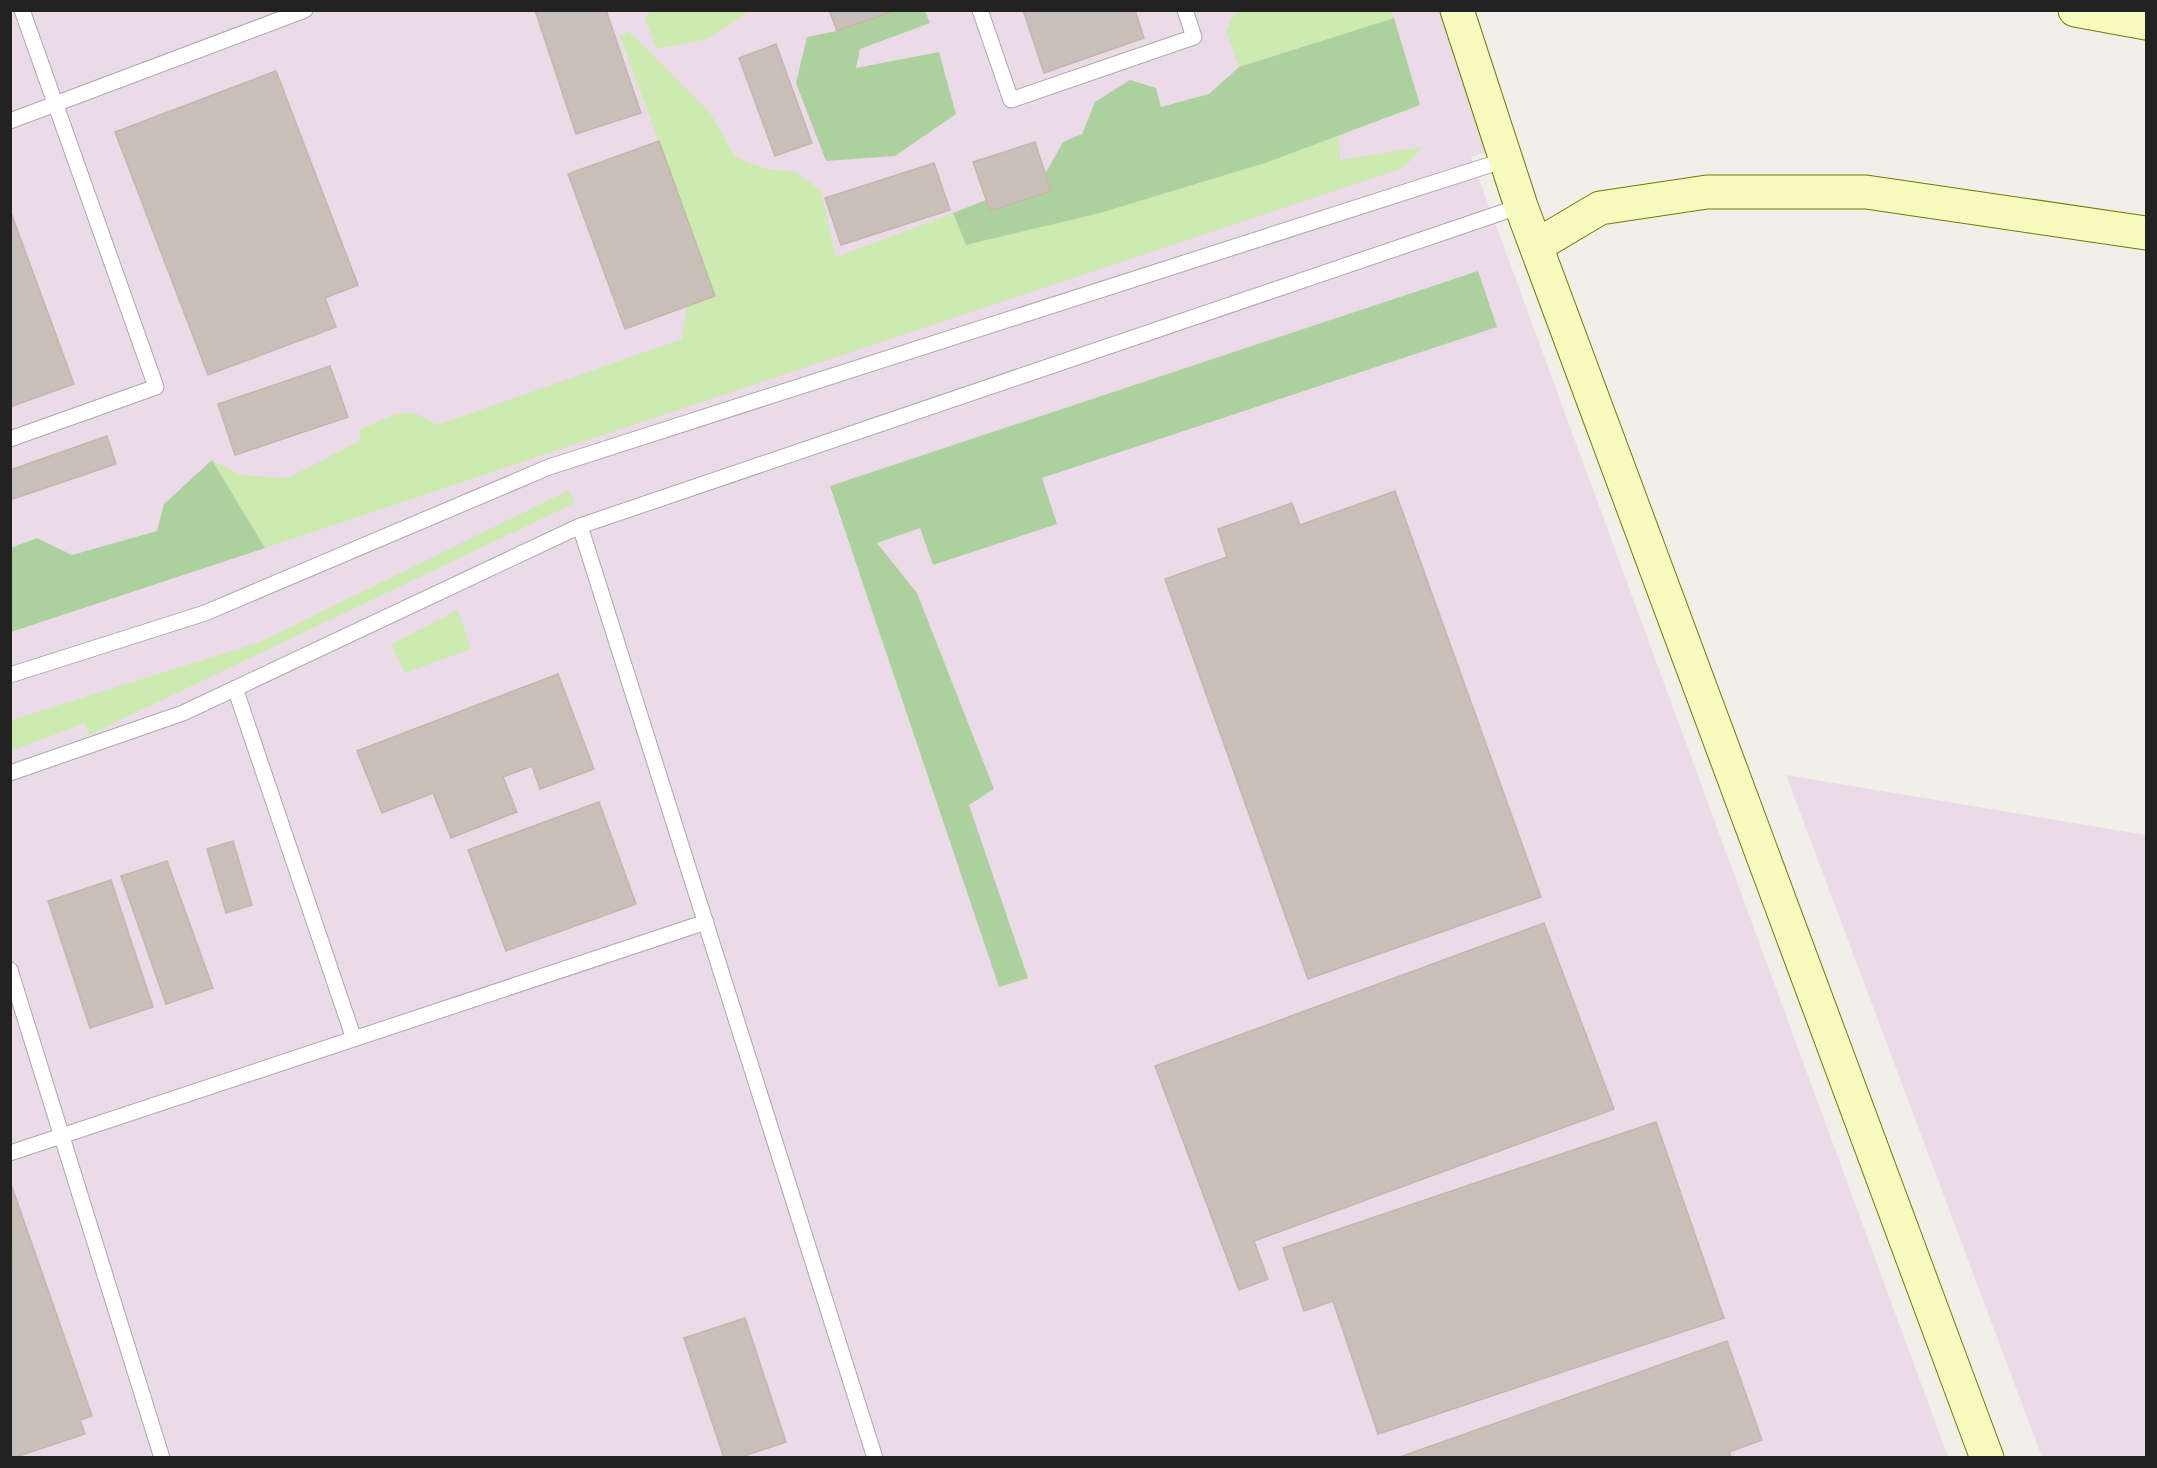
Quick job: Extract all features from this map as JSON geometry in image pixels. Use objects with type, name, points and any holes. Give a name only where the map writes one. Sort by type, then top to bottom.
[{"type":"street","points":[[2075,10],[2146,23]]},
{"type":"street","points":[[1466,13],[1505,160],[1521,206],[1987,1458]]},
{"type":"street","points":[[1536,246],[1600,208],[1707,192],[1866,192],[2146,233]]},
{"type":"lane","points":[[10,439],[156,387],[22,10]]},
{"type":"lane","points":[[10,121],[305,10]]},
{"type":"lane","points":[[980,10],[1011,100],[1194,37],[1185,10]]},
{"type":"lane","points":[[10,675],[205,613],[549,467],[1505,160]]},
{"type":"lane","points":[[10,773],[183,713],[580,526],[1521,206]]},
{"type":"lane","points":[[580,526],[875,1458]]},
{"type":"lane","points":[[236,688],[354,1039]]},
{"type":"lane","points":[[10,1153],[706,922]]},
{"type":"lane","points":[[10,970],[162,1458]]},
{"type":"shaded area","points":[[10,11],[1451,11],[1500,147],[1471,157],[1948,1457],[11,1457]]},
{"type":"shaded area","points":[[1786,775],[2146,835],[2146,1457],[2042,1457]]},
{"type":"green space","points":[[1391,10],[1394,18],[1239,67],[1226,31],[1234,14],[1241,11]]},
{"type":"green space","points":[[651,11],[750,11],[708,39],[656,49],[645,18]]},
{"type":"green space","points":[[890,11],[925,11],[930,23],[860,49],[856,68],[939,52],[956,114],[895,156],[826,161],[796,83],[807,37],[837,31]]},
{"type":"green space","points":[[1394,18],[1420,105],[1265,163],[1100,213],[966,245],[953,213],[986,200],[990,211],[1045,174],[1063,142],[1082,134],[1095,102],[1130,80],[1156,88],[1161,107],[1209,94],[1239,67]]},
{"type":"green space","points":[[629,31],[711,114],[735,157],[767,169],[796,172],[821,191],[836,257],[953,213],[966,245],[1014,234],[1201,182],[1339,134],[1340,160],[1423,147],[1403,168],[265,548],[212,460],[240,475],[288,478],[359,441],[361,429],[391,416],[417,414],[437,425],[682,339],[687,306],[715,296],[620,36]]},
{"type":"green space","points":[[1478,271],[1497,327],[1042,478],[1057,524],[933,565],[920,528],[877,543],[917,593],[994,789],[969,805],[1028,978],[999,987],[830,486]]},
{"type":"green space","points":[[212,460],[265,548],[11,632],[11,548],[37,538],[72,555],[157,531],[164,504]]},
{"type":"green space","points":[[569,490],[575,503],[89,735],[85,723],[11,751],[11,720],[260,642]]},
{"type":"green space","points":[[458,610],[471,649],[405,673],[391,644]]},
{"type":"building","points":[[535,10],[606,10],[641,113],[576,134]]},
{"type":"building","points":[[829,10],[890,10],[891,12],[837,31]]},
{"type":"building","points":[[1023,10],[1135,10],[1144,38],[1044,73]]},
{"type":"building","points":[[776,44],[812,143],[775,156],[739,58]]},
{"type":"building","points":[[276,71],[358,285],[325,298],[336,327],[208,375],[115,132]]},
{"type":"building","points":[[659,141],[715,296],[625,329],[568,174]]},
{"type":"building","points":[[1035,142],[1051,191],[990,211],[973,162]]},
{"type":"building","points":[[934,163],[950,210],[841,245],[825,198]]},
{"type":"building","points":[[10,210],[74,384],[10,407]]},
{"type":"building","points":[[330,366],[348,417],[235,455],[218,404]]},
{"type":"building","points":[[107,436],[116,464],[10,500],[10,470]]},
{"type":"building","points":[[1395,491],[1541,897],[1308,979],[1165,579],[1227,557],[1218,529],[1292,503],[1300,525]]},
{"type":"building","points":[[558,674],[594,769],[540,789],[532,766],[503,777],[517,812],[451,838],[433,793],[382,813],[357,751]]},
{"type":"building","points":[[599,802],[636,904],[506,951],[468,850]]},
{"type":"building","points":[[233,841],[252,905],[226,913],[207,849]]},
{"type":"building","points":[[167,861],[213,988],[166,1004],[121,876]]},
{"type":"building","points":[[111,880],[153,1007],[90,1028],[48,901]]},
{"type":"building","points":[[1544,923],[1614,1109],[1254,1241],[1268,1279],[1239,1290],[1155,1066]]},
{"type":"building","points":[[1656,1122],[1724,1318],[1378,1434],[1333,1301],[1304,1311],[1283,1248]]},
{"type":"building","points":[[12,1187],[92,1416],[80,1420],[85,1434],[10,1458]]},
{"type":"building","points":[[745,1318],[786,1442],[738,1458],[724,1458],[684,1338]]},
{"type":"building","points":[[1727,1341],[1762,1440],[1729,1452],[1731,1458],[1397,1458]]}]
